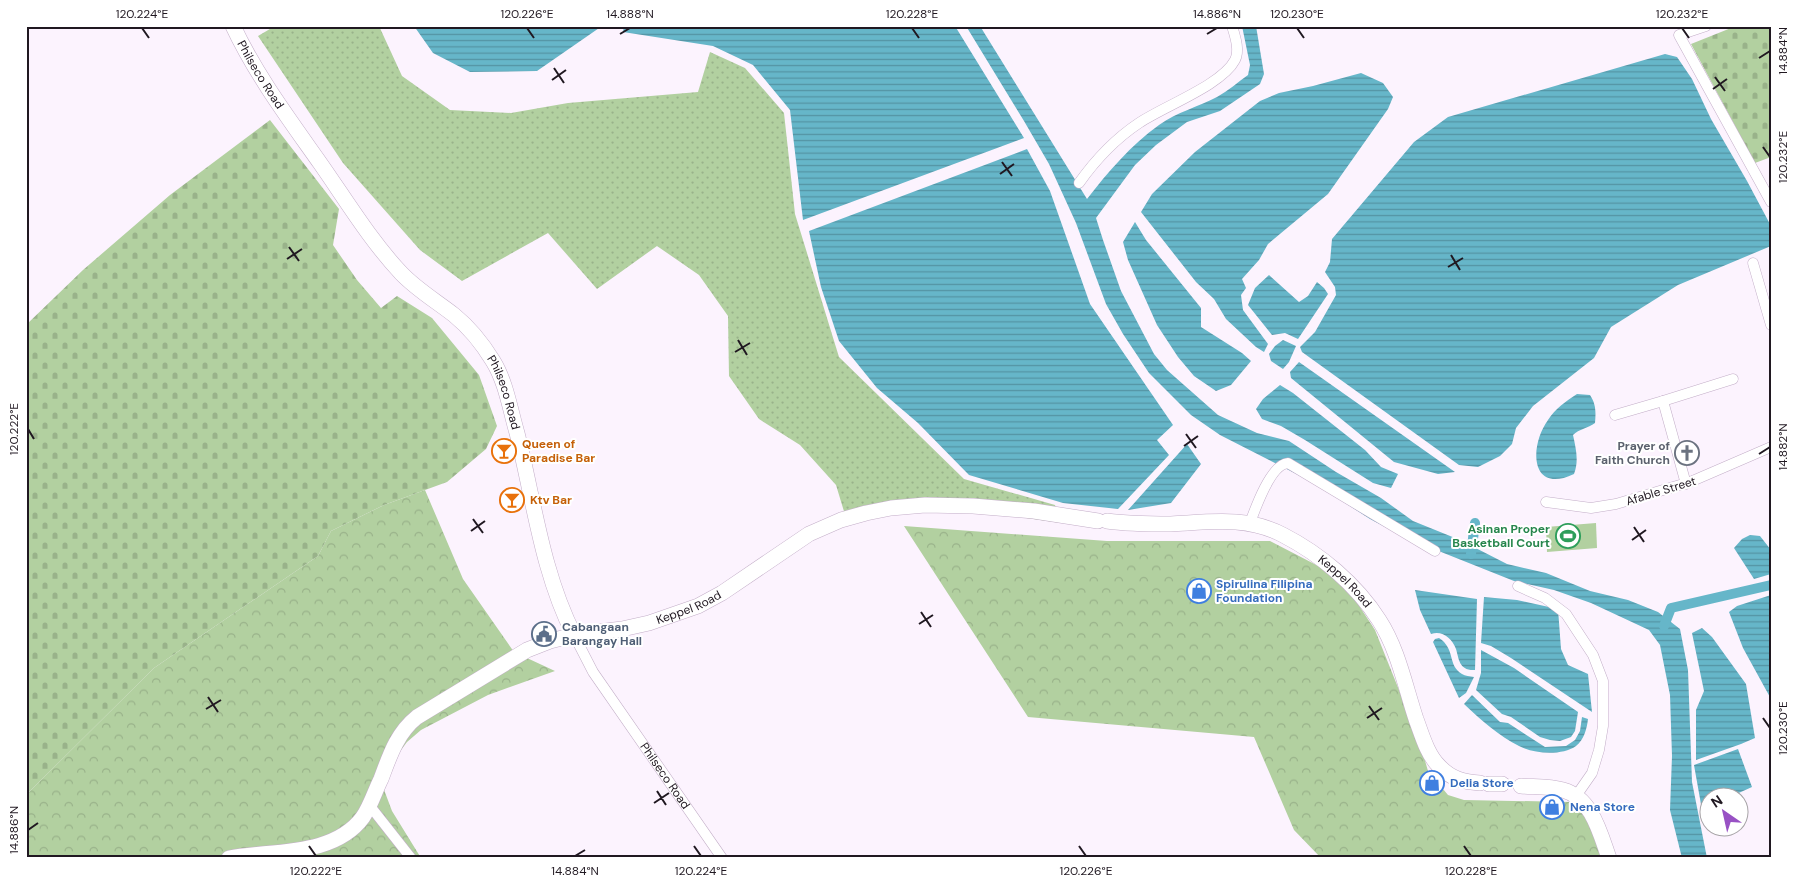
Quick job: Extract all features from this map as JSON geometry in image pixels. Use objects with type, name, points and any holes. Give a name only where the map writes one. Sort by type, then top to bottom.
[{"type":"street","name":"Philseco Road","points":[[233,26],[247,54],[280,106],[355,214],[387,256],[408,279],[467,327],[494,362],[508,400],[552,581],[564,615],[593,672],[722,858]]},
{"type":"street","points":[[1079,182],[1100,155],[1122,136],[1159,111],[1210,83],[1228,69],[1238,53],[1232,26]]},
{"type":"street","points":[[1706,26],[1679,35],[1771,202]]},
{"type":"street","points":[[1753,263],[1771,325]]},
{"type":"street","points":[[1614,415],[1733,379]]},
{"type":"street","points":[[1663,401],[1686,484]]},
{"type":"street","name":"Afable Street","points":[[1546,502],[1584,508],[1603,508],[1686,484],[1771,447]]},
{"type":"street","points":[[1250,524],[1265,488],[1278,467],[1288,463],[1435,551]]},
{"type":"street","name":"Keppel Road","points":[[229,858],[312,847],[332,840],[353,829],[370,806],[397,740],[411,722],[527,650],[550,641],[636,626],[667,618],[698,606],[722,593],[809,534],[841,520],[874,511],[924,505],[980,506],[1034,511],[1102,521],[1171,524],[1228,521],[1250,524],[1282,534],[1302,545],[1334,570],[1360,596],[1379,620],[1392,645],[1422,736],[1431,755],[1439,766],[1456,779],[1468,783],[1561,789],[1576,796]]},
{"type":"street","points":[[1518,586],[1545,598],[1566,614],[1592,655],[1603,680],[1603,726],[1599,750],[1592,773],[1576,796],[1592,814],[1609,858]]},
{"type":"street","points":[[370,806],[411,858]]},
{"type":"green space","points":[[275,26],[379,26],[402,76],[450,110],[511,113],[568,103],[698,92],[710,52],[745,68],[784,113],[795,214],[839,357],[964,479],[1055,505],[1061,523],[925,503],[846,518],[836,485],[800,445],[759,419],[729,376],[728,316],[699,275],[657,246],[597,289],[548,233],[462,281],[420,250],[343,163],[258,36]]},
{"type":"green space","points":[[1736,26],[1771,26],[1771,157],[1755,163],[1691,44]]},
{"type":"green space","points":[[270,120],[339,209],[333,245],[357,280],[381,308],[397,296],[432,318],[479,375],[497,426],[486,449],[447,482],[384,505],[331,531],[318,556],[154,668],[26,795],[26,325],[83,270],[170,195]]},
{"type":"green space","points":[[425,490],[463,579],[514,652],[555,671],[488,695],[421,730],[407,742],[395,758],[383,787],[392,811],[421,858],[26,858],[26,795],[154,668],[318,556],[331,531],[384,505]]},
{"type":"green space","points":[[1596,523],[1597,548],[1547,552],[1546,527]]},
{"type":"green space","points":[[904,526],[1107,541],[1270,541],[1326,570],[1352,595],[1375,630],[1419,740],[1428,771],[1448,795],[1464,800],[1572,802],[1587,816],[1605,858],[1321,858],[1294,830],[1254,737],[1028,717]]},
{"type":"water","points":[[414,26],[602,26],[537,71],[470,72],[433,53]]},
{"type":"water","points":[[624,26],[955,26],[1024,138],[803,220],[790,110],[753,65],[713,46],[623,32]]},
{"type":"water","points":[[966,26],[980,26],[1087,199],[1120,159],[1159,125],[1217,97],[1248,75],[1250,65],[1242,26],[1256,26],[1264,74],[1260,84],[1220,111],[1187,122],[1156,145],[1135,165],[1096,218],[1121,291],[1154,354],[1167,370],[1218,415],[1257,433],[1289,441],[1336,472],[1381,498],[1413,521],[1460,540],[1507,564],[1546,573],[1590,591],[1628,600],[1658,612],[1680,629],[1688,670],[1692,782],[1700,823],[1700,836],[1703,836],[1707,858],[1682,858],[1670,810],[1672,756],[1670,695],[1660,645],[1649,630],[1591,603],[1554,590],[1514,581],[1406,538],[1370,519],[1314,483],[1220,435],[1191,415],[1149,373],[1123,334],[1106,304],[1076,223],[1049,164]]},
{"type":"water","points":[[1665,54],[1677,57],[1692,79],[1711,119],[1771,226],[1771,246],[1678,285],[1611,327],[1594,358],[1533,406],[1516,428],[1512,444],[1500,456],[1478,467],[1459,465],[1302,352],[1300,347],[1315,332],[1336,295],[1335,287],[1325,272],[1330,262],[1332,239],[1414,142],[1448,117]]},
{"type":"water","points":[[1361,73],[1383,83],[1393,97],[1388,109],[1328,194],[1268,244],[1259,260],[1242,279],[1246,288],[1241,295],[1243,310],[1268,344],[1264,352],[1226,319],[1214,299],[1196,282],[1141,212],[1152,194],[1195,152],[1260,101],[1279,93]]},
{"type":"water","points":[[1027,149],[1050,191],[1090,304],[1173,425],[1157,440],[1169,455],[1118,509],[1063,503],[969,475],[918,423],[877,388],[839,341],[821,287],[809,231]]},
{"type":"water","points":[[1135,222],[1146,240],[1201,308],[1201,327],[1242,353],[1251,361],[1231,385],[1216,391],[1194,376],[1178,357],[1157,325],[1128,260],[1123,242]]},
{"type":"water","points":[[1269,275],[1299,302],[1308,296],[1317,282],[1328,294],[1298,339],[1285,333],[1272,335],[1248,305],[1255,288]]},
{"type":"water","points":[[1283,340],[1296,346],[1289,362],[1283,369],[1271,361],[1269,354]]},
{"type":"water","points":[[1299,362],[1455,472],[1438,474],[1394,462],[1291,378],[1290,372]]},
{"type":"water","points":[[1280,385],[1293,393],[1365,450],[1381,467],[1398,474],[1391,488],[1373,483],[1281,426],[1262,419],[1256,409],[1263,399]]},
{"type":"water","points":[[1577,394],[1590,395],[1595,408],[1595,423],[1573,435],[1577,460],[1574,474],[1559,479],[1549,478],[1541,473],[1537,465],[1538,442],[1551,416]]},
{"type":"water","points":[[1187,444],[1201,464],[1171,503],[1128,510]]},
{"type":"water","points":[[1750,535],[1760,536],[1771,550],[1771,574],[1754,579],[1734,548],[1742,539]]},
{"type":"water","points":[[1415,590],[1477,599],[1475,670],[1466,669],[1461,664],[1456,649],[1449,638],[1439,633],[1431,634],[1420,610]]},
{"type":"water","points":[[1771,595],[1771,699],[1743,648],[1729,612],[1737,606]]},
{"type":"water","points":[[1484,597],[1517,600],[1558,609],[1561,649],[1568,665],[1588,674],[1592,712],[1511,658],[1491,646],[1481,643]]},
{"type":"water","points":[[1702,628],[1712,637],[1746,684],[1755,738],[1696,760],[1696,710],[1704,691],[1692,633]]},
{"type":"water","points":[[1439,638],[1448,647],[1457,670],[1463,675],[1474,677],[1466,693],[1459,698],[1433,642]]},
{"type":"water","points":[[1481,650],[1514,668],[1578,712],[1575,731],[1571,737],[1560,741],[1540,737],[1511,717],[1502,714],[1476,690],[1481,673]]},
{"type":"water","points":[[1472,695],[1500,722],[1508,723],[1545,747],[1566,746],[1575,740],[1580,731],[1582,717],[1588,719],[1586,730],[1579,743],[1570,749],[1548,753],[1525,749],[1497,733],[1464,704]]},
{"type":"water","points":[[1738,749],[1752,787],[1700,786],[1700,799],[1694,765]]},
{"type":"waterway","points":[[1471,554],[1475,523]]},
{"type":"waterway","points":[[1664,626],[1671,608],[1771,585]]},
{"type":"place","name":"Queen of Paradise Bar","points":[[504,451]]},
{"type":"place","name":"Prayer of Faith Church","points":[[1687,453]]},
{"type":"place","name":"Ktv Bar","points":[[512,500]]},
{"type":"place","name":"Asinan Proper Basketball Court","points":[[1568,536]]},
{"type":"place","name":"Spirulina Filipina Foundation","points":[[1199,591]]},
{"type":"place","name":"Cabangaan Barangay Hall","points":[[544,634]]},
{"type":"place","name":"Delia Store","points":[[1432,783]]},
{"type":"place","name":"Nena Store","points":[[1552,807]]}]
